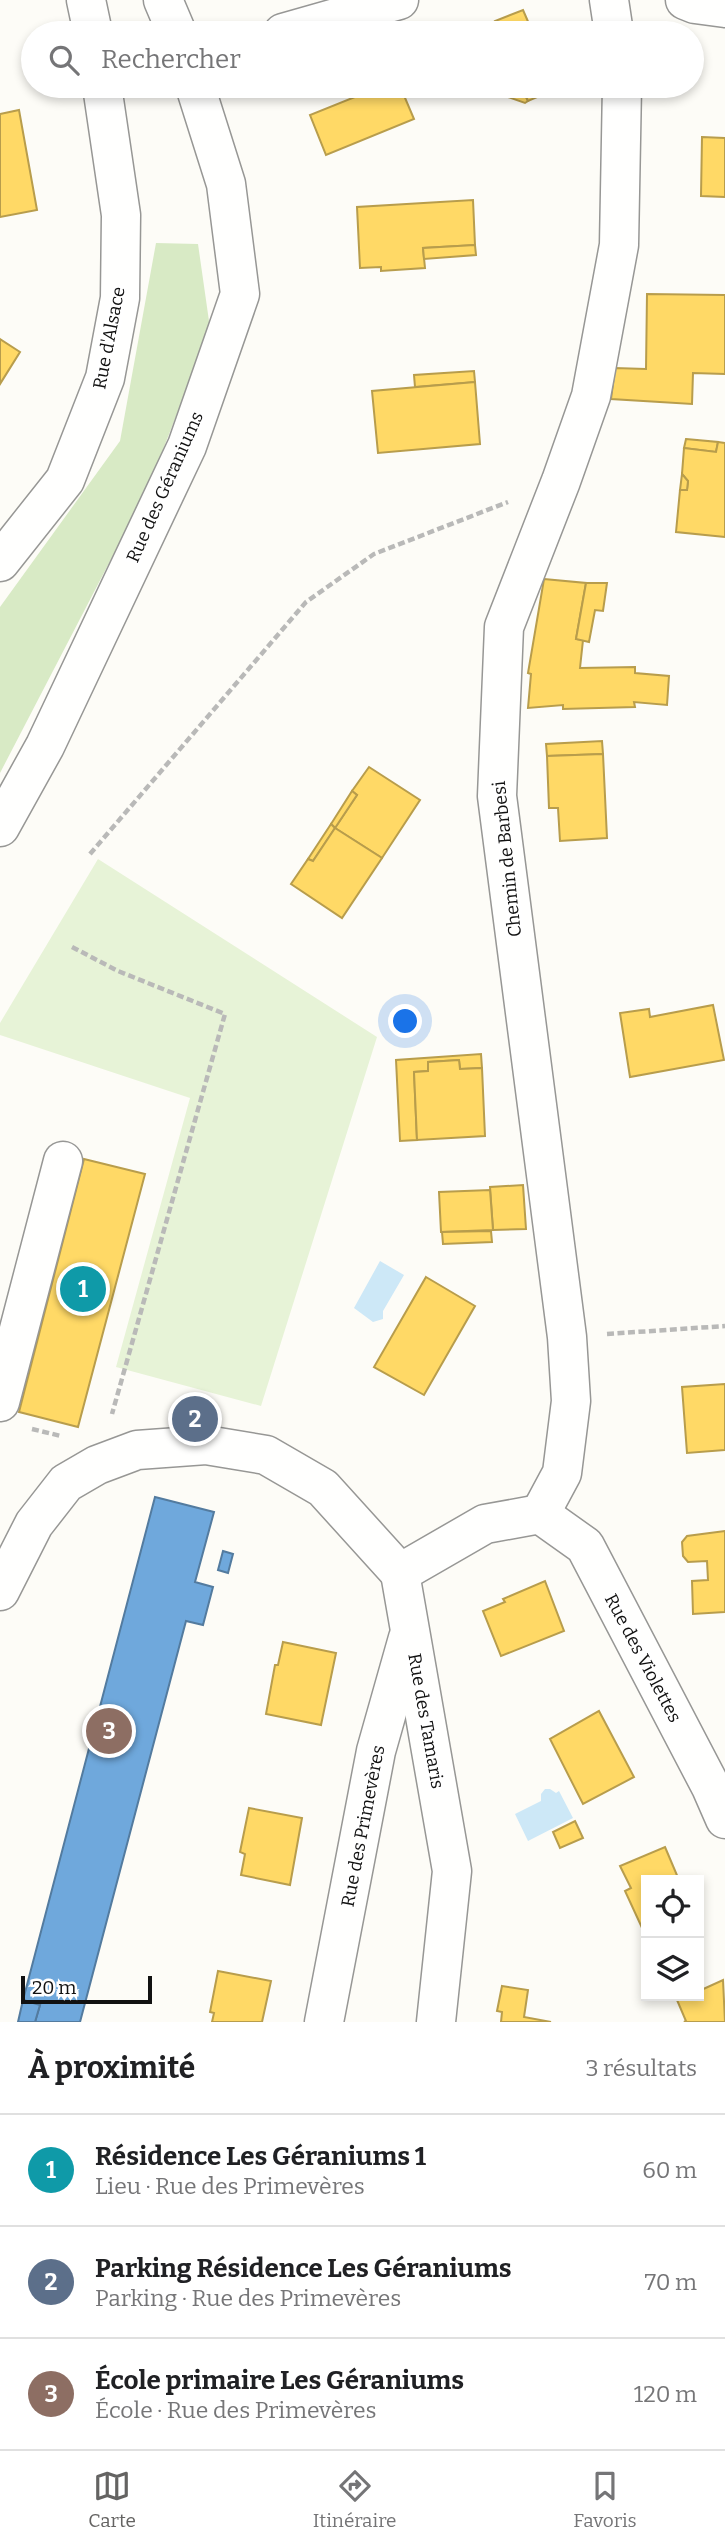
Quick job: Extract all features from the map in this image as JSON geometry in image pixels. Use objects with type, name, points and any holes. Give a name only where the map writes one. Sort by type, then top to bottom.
[{"type":"street","points":[[86,0],[90,21]]},
{"type":"street","points":[[163,0],[172,21]]},
{"type":"street","points":[[325,21],[399,0]]},
{"type":"street","points":[[609,0],[612,21]]},
{"type":"street","points":[[685,0],[725,8]]},
{"type":"street","name":"Rue d'Alsace","points":[[0,562],[65,480],[105,378],[120,298],[121,215],[105,98]]},
{"type":"street","name":"Rue des Géraniums","points":[[0,827],[45,746],[187,446],[240,294],[226,184],[199,98]]},
{"type":"street","name":"Chemin de Barbesi","points":[[540,1514],[562,1473],[571,1401],[567,1337],[497,796],[505,627],[591,396],[619,245],[622,98]]},
{"type":"street","points":[[13,1415],[62,1161]]},
{"type":"street","points":[[0,1591],[9,1541],[33,1524],[66,1483],[97,1465],[137,1450],[206,1445],[266,1455],[323,1488],[400,1573],[485,1524],[540,1514]]},
{"type":"street","name":"Rue des Violettes","points":[[540,1514],[585,1546],[711,1787],[725,1819]]},
{"type":"street","name":"Rue des Tamaris","points":[[400,1573],[452,1871],[436,2022]]},
{"type":"street","name":"Rue des Primevères","points":[[324,2022],[376,1751],[410,1631]]},
{"type":"path","points":[[90,854],[306,602],[374,554],[561,481]]},
{"type":"path","points":[[72,947],[118,971],[226,1014],[97,1465]]},
{"type":"path","points":[[639,1332],[725,1325]]},
{"type":"path","points":[[13,1415],[67,1437]]},
{"type":"green space","points":[[156,243],[198,244],[210,328],[149,486],[0,773],[0,607],[120,441]]},
{"type":"green space","points":[[98,859],[377,1037],[261,1406],[116,1367],[190,1098],[0,1035],[0,1023]]},
{"type":"water","points":[[380,1261],[404,1275],[383,1311],[383,1319],[373,1322],[354,1308]]},
{"type":"water","points":[[545,1789],[556,1793],[559,1791],[573,1818],[528,1841],[515,1814],[541,1801],[541,1794]]},
{"type":"building: Logements","points":[[523,10],[528,21],[495,21]]},
{"type":"building: Logements","points":[[352,98],[405,98],[414,119],[326,155],[310,115]]},
{"type":"building: Logements","points":[[511,98],[527,98],[528,101],[525,103]]},
{"type":"building: Logements","points":[[19,110],[37,210],[0,217],[0,114]]},
{"type":"building: Logements","points":[[702,137],[725,138],[725,197],[701,196]]},
{"type":"building: Logements","points":[[473,200],[475,245],[423,248],[425,268],[381,271],[381,267],[360,268],[357,207]]},
{"type":"building: Logements","points":[[475,245],[476,255],[424,259],[423,248]]},
{"type":"building: Logements","points":[[647,294],[725,295],[725,374],[693,373],[692,404],[611,399],[615,368],[646,369]]},
{"type":"building: Logements","points":[[0,339],[20,352],[0,384]]},
{"type":"building: Logements","points":[[474,371],[475,382],[415,387],[414,375]]},
{"type":"building: Logements","points":[[475,382],[480,444],[378,453],[372,391]]},
{"type":"building: Logements","points":[[686,439],[718,442],[716,452],[684,448]]},
{"type":"building: Logements","points":[[718,442],[725,443],[725,537],[676,532],[680,490],[687,490],[688,481],[682,474],[684,448],[716,452]]},
{"type":"building: Logements","points":[[682,474],[688,481],[687,490],[680,490]]},
{"type":"building: Logements","points":[[544,579],[586,583],[576,639],[583,640],[580,668],[635,667],[635,673],[669,676],[667,705],[634,702],[635,707],[563,709],[563,705],[528,708],[531,674],[528,673]]},
{"type":"building: Logements","points":[[586,583],[607,583],[603,611],[595,610],[589,642],[576,639]]},
{"type":"building: Logements","points":[[602,741],[603,754],[547,756],[546,744]]},
{"type":"building: Logements","points":[[603,754],[607,838],[560,841],[558,808],[549,808],[547,756]]},
{"type":"building: Logements","points":[[369,767],[420,800],[382,858],[335,828],[357,795],[352,791]]},
{"type":"building: Logements","points":[[352,791],[357,795],[335,828],[331,824]]},
{"type":"building: Logements","points":[[331,824],[335,828],[313,861],[308,859]]},
{"type":"building: Logements","points":[[335,828],[382,858],[342,918],[291,884],[308,859],[313,861]]},
{"type":"building: Logements","points":[[713,1005],[724,1060],[630,1077],[620,1013],[649,1009],[650,1017]]},
{"type":"building: Logements","points":[[481,1054],[482,1068],[460,1069],[459,1060],[428,1062],[428,1071],[414,1072],[417,1140],[400,1141],[396,1060]]},
{"type":"building: Logements","points":[[459,1060],[460,1069],[482,1068],[485,1136],[417,1140],[414,1072],[428,1071],[428,1062]]},
{"type":"building: Logements","points":[[84,1159],[145,1174],[78,1427],[19,1412]]},
{"type":"building: Logements","points":[[523,1185],[526,1229],[493,1230],[490,1187]]},
{"type":"building: Logements","points":[[490,1190],[493,1230],[441,1232],[439,1192]]},
{"type":"building: Logements","points":[[491,1231],[492,1242],[443,1244],[442,1232]]},
{"type":"building: Logements","points":[[426,1277],[475,1306],[424,1395],[374,1367]]},
{"type":"building: Logements","points":[[725,1384],[725,1450],[687,1453],[682,1387]]},
{"type":"building: Logements","points":[[725,1531],[725,1612],[693,1614],[692,1581],[708,1580],[707,1561],[688,1562],[683,1556],[682,1542],[687,1536]]},
{"type":"building: Logements","points":[[545,1581],[564,1631],[501,1656],[483,1611]]},
{"type":"building: Logements","points":[[283,1642],[336,1653],[321,1725],[266,1714],[275,1665],[278,1665]]},
{"type":"building: Logements","points":[[599,1711],[634,1777],[583,1804],[550,1739]]},
{"type":"building: Logements","points":[[249,1808],[302,1818],[290,1885],[241,1875],[245,1854],[240,1852]]},
{"type":"building: Logements","points":[[575,1821],[583,1838],[560,1848],[553,1832]]},
{"type":"building: Logements","points":[[665,1847],[677,1875],[641,1875],[641,1926],[625,1891],[631,1888],[620,1866]]},
{"type":"building: Logements","points":[[218,1971],[271,1981],[262,2022],[212,2022],[214,2013],[210,2012]]},
{"type":"building: Logements","points":[[723,1980],[725,2022],[684,2022],[686,2021],[677,2001],[704,2001],[704,1989]]},
{"type":"building: Logements","points":[[502,1986],[528,1990],[524,2017],[551,2022],[501,2022],[502,2012],[497,2011]]},
{"type":"building: Écoles","points":[[155,1497],[214,1512],[195,1582],[213,1587],[203,1625],[186,1621],[80,2022],[35,2022],[40,2005],[23,2000]]},
{"type":"building: Écoles","points":[[223,1551],[233,1554],[228,1573],[218,1570]]},
{"type":"building: Écoles","points":[[23,2000],[40,2005],[35,2022],[18,2022]]},
{"type":"place","name":"Résidence Les Géraniums 1","points":[[83,1289]]},
{"type":"place","name":"Parking Résidence Les Géraniums","points":[[195,1419]]},
{"type":"place","name":"École primaire Les Géraniums","points":[[109,1731]]}]
